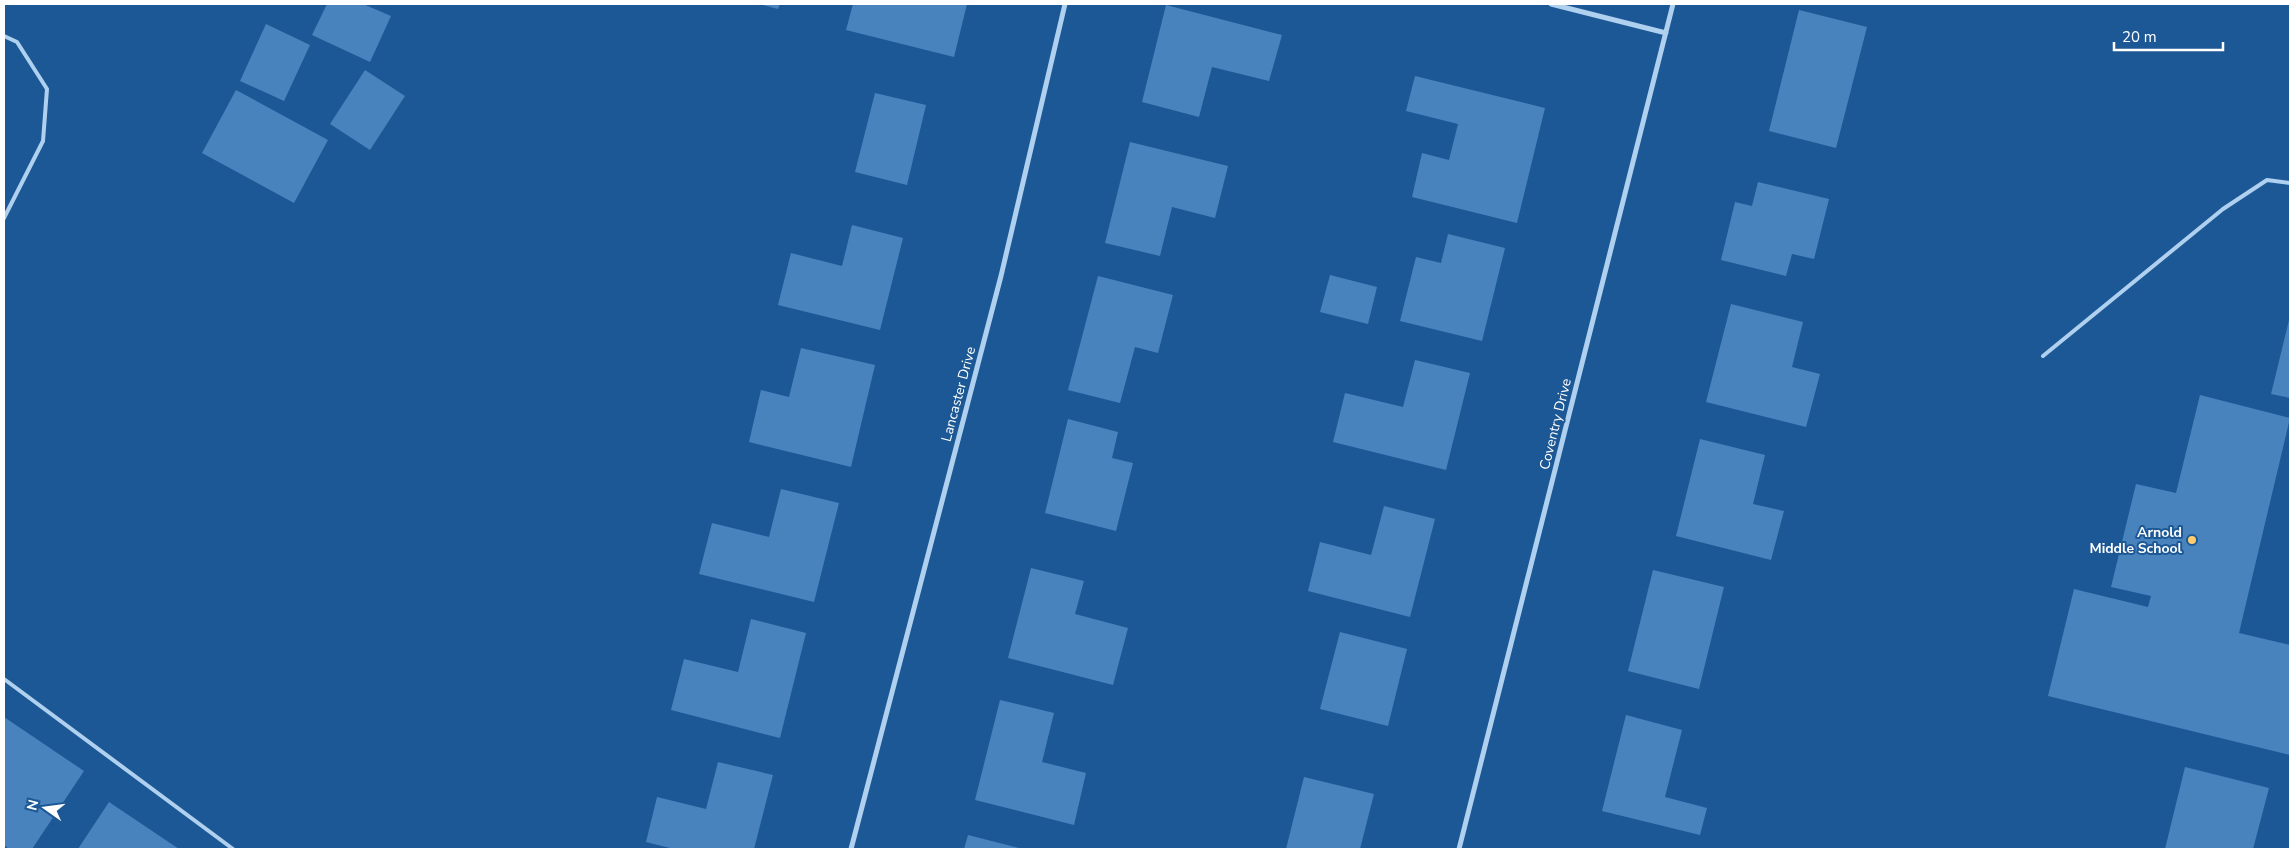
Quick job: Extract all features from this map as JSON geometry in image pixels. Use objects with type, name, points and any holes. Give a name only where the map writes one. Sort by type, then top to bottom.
[{"type":"street","name":"Lancaster Drive","points":[[851,849],[1000,276],[1065,4]]},
{"type":"street","points":[[1551,4],[1666,33]]},
{"type":"street","name":"Coventry Drive","points":[[1459,849],[1673,4]]},
{"type":"lane","points":[[4,36],[17,42],[46,89],[43,141],[4,218]]},
{"type":"lane","points":[[2043,356],[2223,209],[2267,180],[2290,183]]},
{"type":"lane","points":[[4,679],[233,849]]},
{"type":"building","points":[[327,4],[363,4],[391,16],[370,62],[312,35]]},
{"type":"building","points":[[759,4],[780,4],[778,9]]},
{"type":"building","points":[[853,4],[967,4],[954,57],[846,30]]},
{"type":"building","points":[[1166,5],[1282,35],[1269,81],[1212,67],[1199,117],[1142,102]]},
{"type":"building","points":[[1799,10],[1867,27],[1836,148],[1769,131]]},
{"type":"building","points":[[266,24],[310,45],[284,101],[240,81]]},
{"type":"building","points":[[365,70],[405,96],[370,150],[330,124]]},
{"type":"building","points":[[1415,76],[1545,108],[1517,223],[1412,197],[1422,153],[1449,160],[1458,124],[1406,111]]},
{"type":"building","points":[[236,90],[328,140],[294,203],[202,153]]},
{"type":"building","points":[[875,93],[926,105],[907,185],[855,172]]},
{"type":"building","points":[[1130,142],[1228,166],[1215,218],[1172,207],[1160,256],[1105,243]]},
{"type":"building","points":[[1758,182],[1829,199],[1814,259],[1792,254],[1786,276],[1721,260],[1735,202],[1752,206]]},
{"type":"building","points":[[852,225],[903,238],[880,330],[778,305],[791,253],[842,266]]},
{"type":"building","points":[[1448,234],[1505,248],[1482,341],[1400,321],[1416,257],[1441,263]]},
{"type":"building","points":[[1330,275],[1377,287],[1368,324],[1320,312]]},
{"type":"building","points":[[1098,276],[1173,295],[1158,353],[1135,347],[1120,403],[1068,390]]},
{"type":"building","points":[[1731,304],[1803,322],[1792,367],[1820,374],[1806,427],[1706,402]]},
{"type":"building","points":[[2290,316],[2290,398],[2271,394]]},
{"type":"building","points":[[801,348],[875,365],[851,467],[749,442],[761,390],[789,397]]},
{"type":"building","points":[[1415,360],[1470,373],[1446,470],[1333,442],[1345,393],[1403,407]]},
{"type":"building","name":"Arnold Middle School","points":[[2200,395],[2290,418],[2239,633],[2290,645],[2290,755],[2048,696],[2074,589],[2148,607],[2151,596],[2111,587],[2136,484],[2176,493]]},
{"type":"building","points":[[1068,419],[1118,432],[1112,458],[1133,463],[1116,531],[1045,513]]},
{"type":"building","points":[[1700,439],[1765,455],[1753,504],[1784,511],[1771,560],[1676,536]]},
{"type":"building","points":[[781,489],[839,503],[814,602],[699,574],[712,523],[769,537]]},
{"type":"building","points":[[1384,506],[1435,519],[1410,617],[1308,591],[1320,542],[1371,555]]},
{"type":"building","points":[[1031,568],[1084,581],[1075,614],[1128,628],[1113,685],[1008,658]]},
{"type":"building","points":[[1653,570],[1724,587],[1699,689],[1628,671]]},
{"type":"building","points":[[751,619],[806,633],[780,738],[671,710],[684,659],[738,672]]},
{"type":"building","points":[[1340,632],[1407,649],[1388,726],[1320,709]]},
{"type":"building","points":[[1000,700],[1054,713],[1042,762],[1086,773],[1074,825],[975,800]]},
{"type":"building","points":[[1626,715],[1682,730],[1665,797],[1707,808],[1700,835],[1602,811]]},
{"type":"building","points":[[4,717],[84,771],[32,849],[9,849],[4,845]]},
{"type":"building","points":[[718,762],[773,775],[754,849],[674,849],[646,842],[657,797],[706,809]]},
{"type":"building","points":[[2185,767],[2269,788],[2253,849],[2165,849]]},
{"type":"building","points":[[1304,777],[1374,794],[1360,849],[1286,849]]},
{"type":"building","points":[[109,802],[179,849],[78,849]]},
{"type":"building","points":[[968,835],[1023,849],[964,849]]},
{"type":"place","name":"Arnold Middle School","points":[[2192,540]]}]
